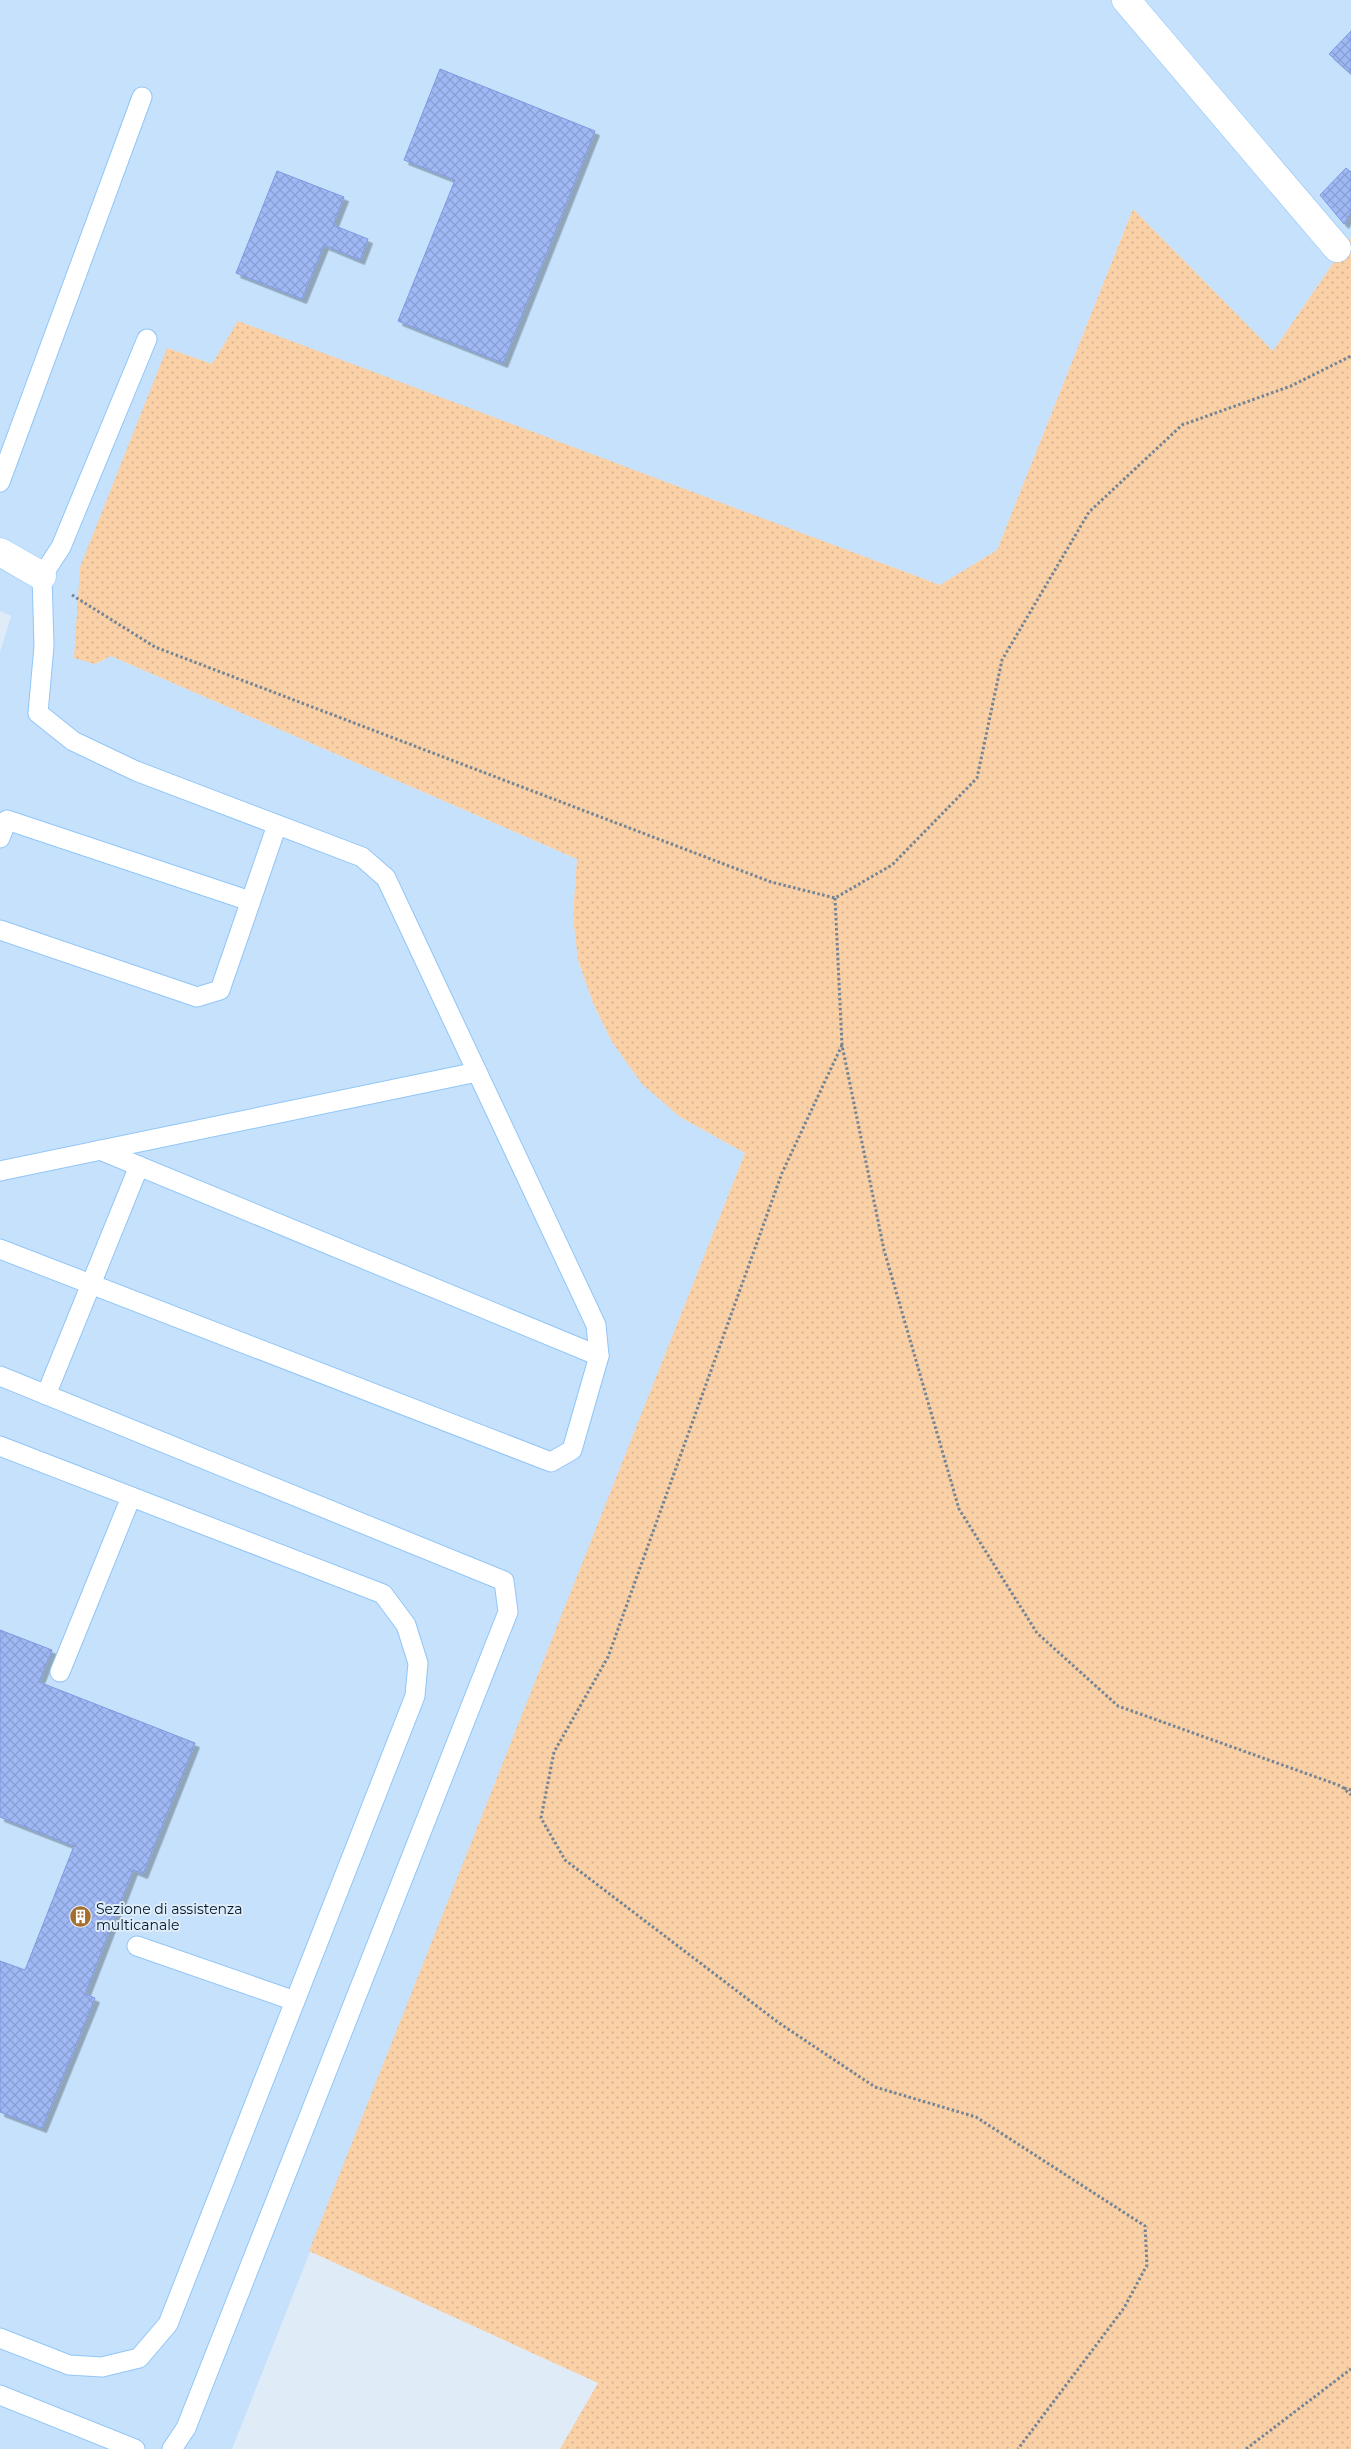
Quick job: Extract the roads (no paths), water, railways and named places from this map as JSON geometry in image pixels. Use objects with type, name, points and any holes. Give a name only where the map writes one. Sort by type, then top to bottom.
[{"type":"street","points":[[1126,0],[1337,248]]},
{"type":"street","points":[[0,552],[42,576]]},
{"type":"lane","points":[[0,482],[142,98]]},
{"type":"lane","points":[[0,1249],[551,1462],[572,1450],[598,1356],[596,1325],[386,878],[362,857],[136,771],[73,741],[38,713],[44,646],[42,576],[61,547],[147,339]]},
{"type":"lane","points":[[0,838],[7,820],[250,901]]},
{"type":"lane","points":[[0,930],[197,997],[220,990],[277,825]]},
{"type":"lane","points":[[0,1170],[477,1072]]},
{"type":"lane","points":[[100,1150],[598,1356]]},
{"type":"lane","points":[[46,1395],[139,1166]]},
{"type":"lane","points":[[0,1376],[504,1581],[508,1612],[186,2428],[172,2449]]},
{"type":"lane","points":[[0,1446],[383,1594],[406,1625],[418,1663],[415,1696],[168,2324],[139,2358],[102,2367],[69,2365],[0,2338]]},
{"type":"lane","points":[[60,1672],[131,1497]]},
{"type":"lane","points":[[137,1946],[295,2001]]},
{"type":"lane","points":[[0,2395],[136,2449]]},
{"type":"place","name":"Sezione di assistenza multicanale","points":[[80,1917]]}]
